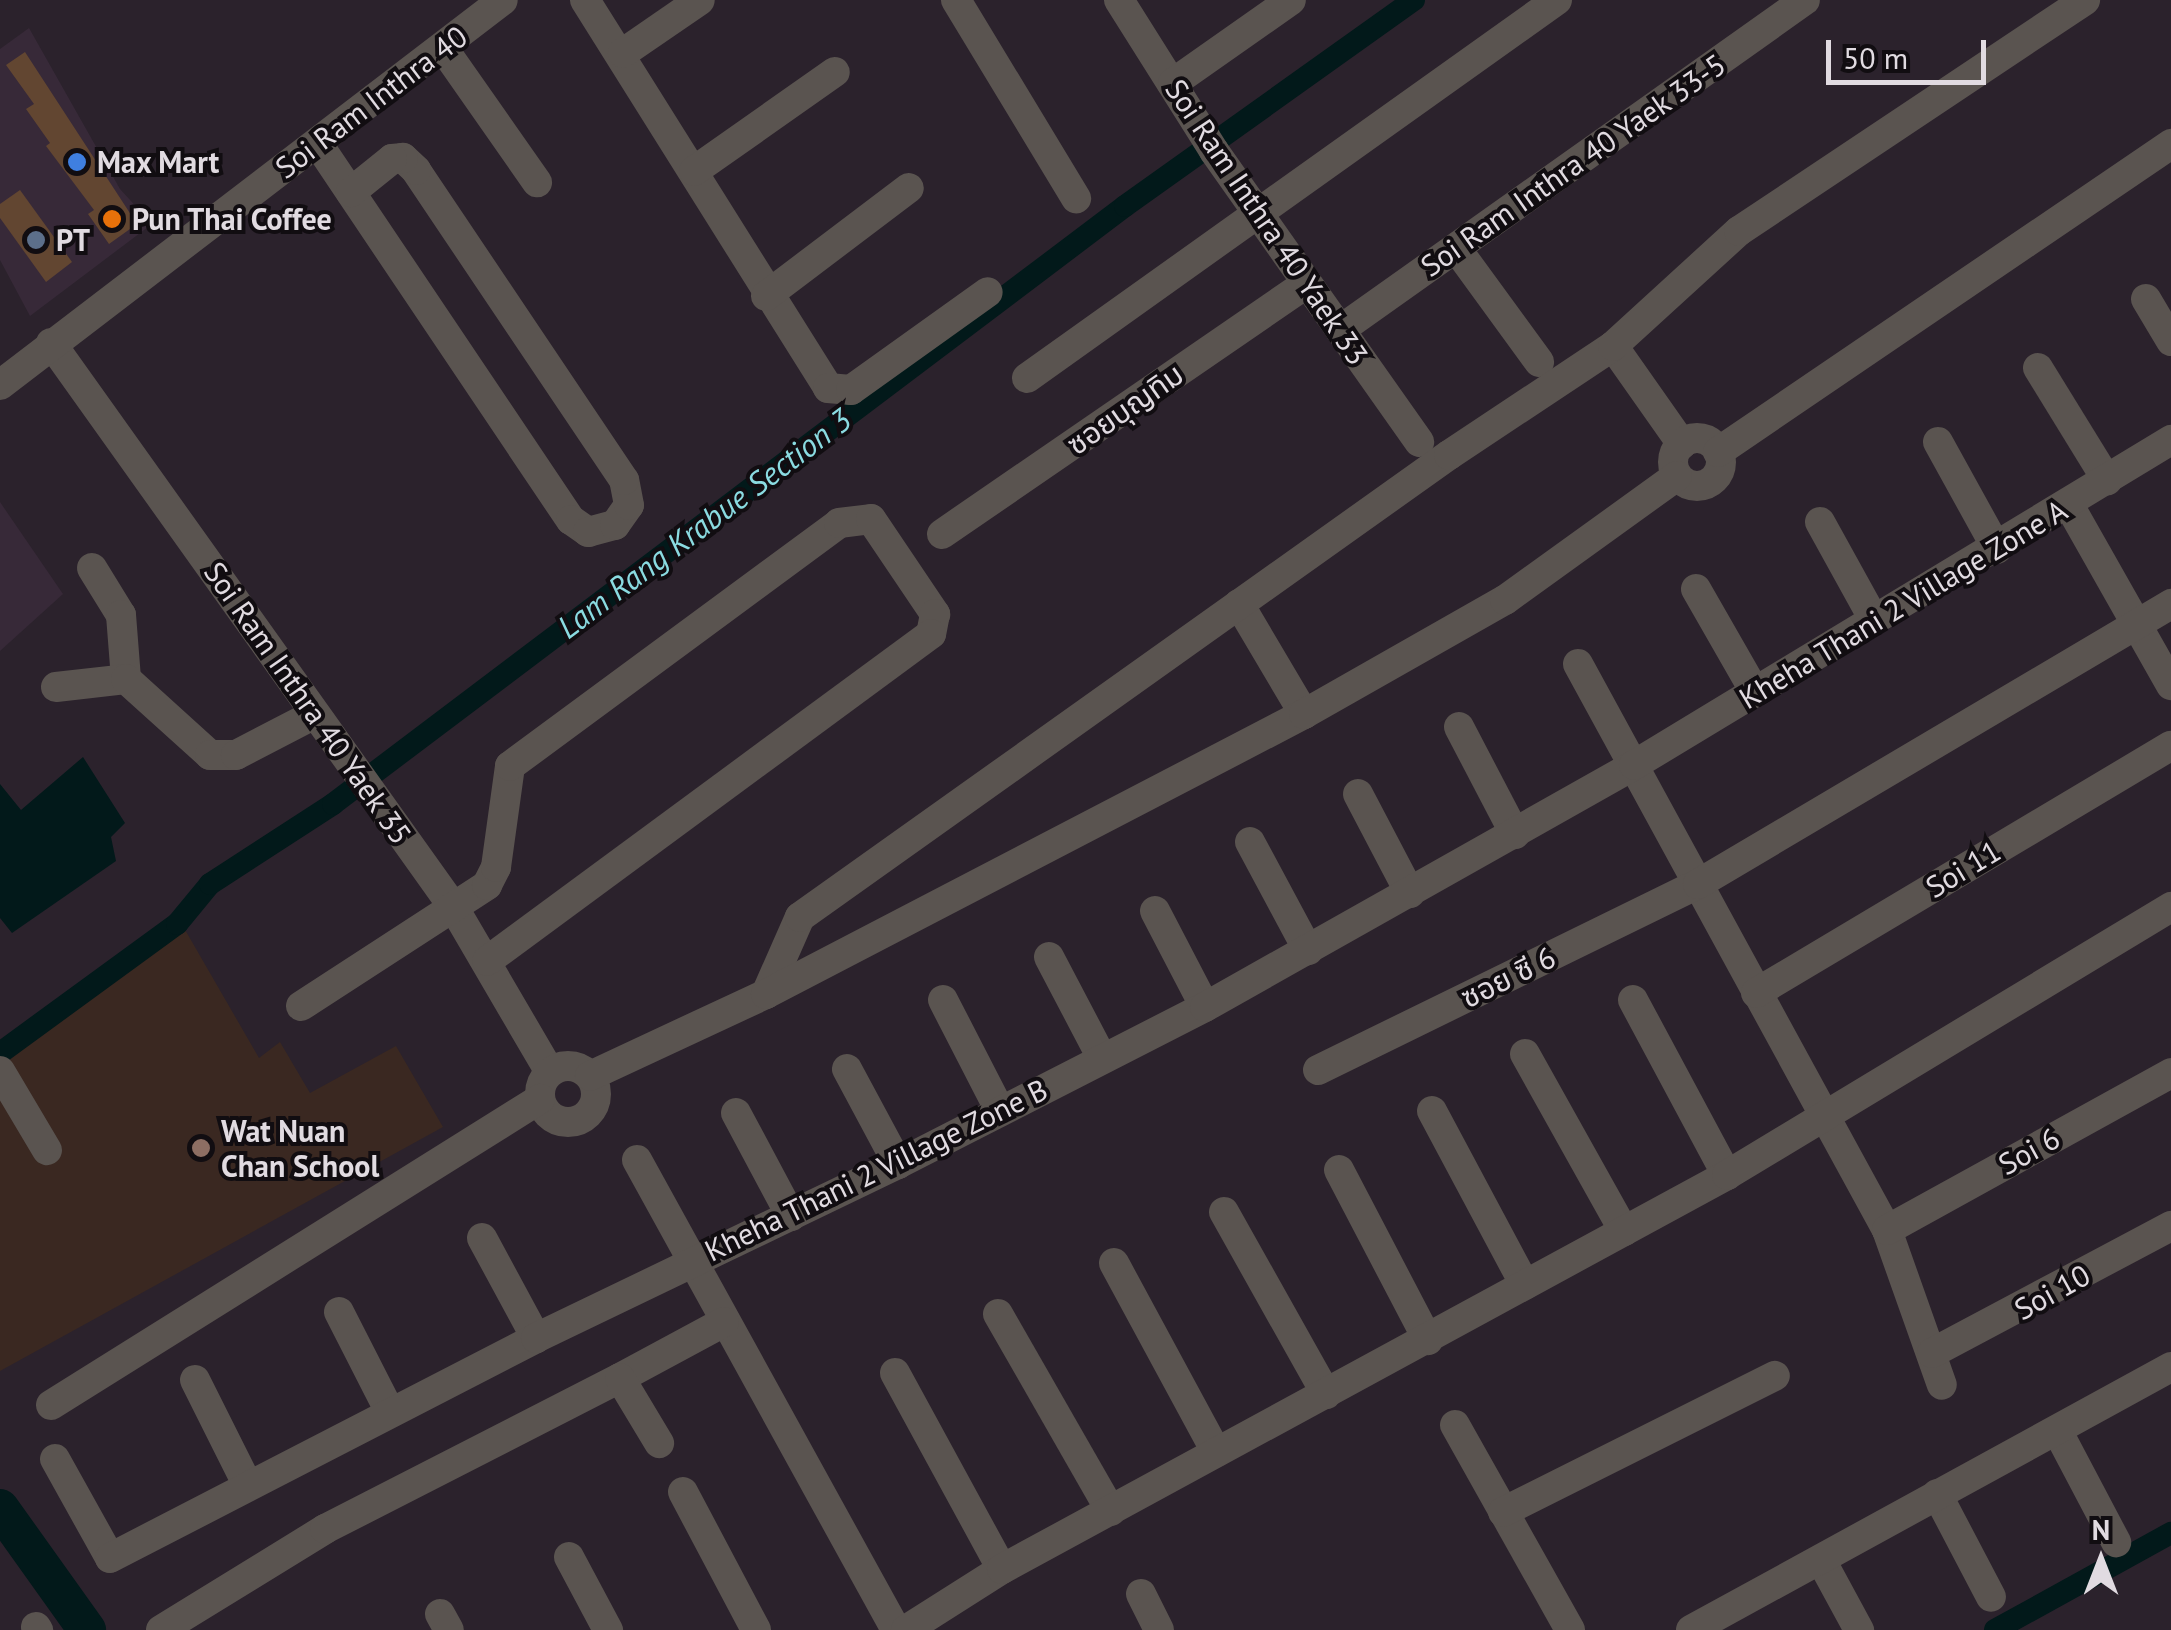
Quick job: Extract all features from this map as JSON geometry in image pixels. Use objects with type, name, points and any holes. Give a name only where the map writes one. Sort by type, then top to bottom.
[{"type":"street","name":"Soi Ram Inthra 40","points":[[0,385],[503,0]]},
{"type":"street","points":[[585,0],[624,54],[821,382],[842,392],[988,292]]},
{"type":"street","points":[[624,54],[700,0]]},
{"type":"street","points":[[956,0],[1076,198]]},
{"type":"street","name":"Soi Ram Inthra 40 Yaek 33","points":[[1118,0],[1211,147],[1419,442]]},
{"type":"street","points":[[1172,83],[1291,0]]},
{"type":"street","points":[[1027,378],[1557,0]]},
{"type":"street","name":"Soi Ram Inthra 40 Yaek 33-5","points":[[1340,330],[1805,0]]},
{"type":"street","points":[[766,994],[800,917],[1239,604],[1613,346],[1739,231],[2086,0]]},
{"type":"street","points":[[443,48],[537,182]]},
{"type":"street","points":[[694,171],[835,72]]},
{"type":"street","points":[[318,144],[570,520],[588,532],[615,525],[629,506],[624,480],[416,170],[392,159],[352,192]]},
{"type":"street","points":[[1718,452],[2171,144]]},
{"type":"street","points":[[766,296],[909,188]]},
{"type":"street","points":[[1456,248],[1539,362]]},
{"type":"street","name":"ซอยบุญทิม","points":[[942,534],[1307,283]]},
{"type":"street","points":[[2146,298],[2171,341]]},
{"type":"street","name":"Soi Ram Inthra 40 Yaek 35","points":[[51,343],[454,908],[487,961],[545,1085]]},
{"type":"street","points":[[1613,346],[1682,444]]},
{"type":"street","points":[[2038,368],[2107,480]]},
{"type":"street","points":[[1702,439],[1718,452],[1720,466],[1708,483],[1688,484],[1677,476],[1674,455],[1682,444],[1702,439]]},
{"type":"street","name":"Kheha Thani 2 Village Zone A","points":[[1634,766],[2069,506],[2171,440]]},
{"type":"street","points":[[1938,442],[1997,548]]},
{"type":"street","points":[[51,1404],[545,1085],[566,1066],[590,1076],[766,994],[1304,714],[1505,600],[1677,476]]},
{"type":"street","points":[[2069,506],[2171,685]]},
{"type":"street","points":[[301,1006],[486,885],[496,866],[510,766],[839,523],[871,519],[935,614],[931,634],[487,961]]},
{"type":"street","points":[[1820,522],[1874,620]]},
{"type":"street","points":[[92,568],[121,615],[126,679],[210,755],[236,755],[316,714]]},
{"type":"street","points":[[1696,589],[1755,692]]},
{"type":"street","points":[[1239,604],[1304,714]]},
{"type":"street","name":"ซอย ซี 6","points":[[1318,1070],[1698,884],[2171,604]]},
{"type":"street","points":[[1578,664],[1887,1230],[1942,1386]]},
{"type":"street","points":[[56,686],[126,679]]},
{"type":"street","points":[[1459,727],[1515,834]]},
{"type":"street","name":"Soi 11","points":[[1756,993],[2171,746]]},
{"type":"street","name":"Kheha Thani 2 Village Zone B","points":[[54,1459],[110,1558],[247,1484],[690,1260],[898,1164],[1205,1007],[1634,766]]},
{"type":"street","points":[[1358,794],[1410,893]]},
{"type":"street","points":[[1250,842],[1308,950]]},
{"type":"street","points":[[906,1630],[1002,1569],[1726,1175],[2171,908]]},
{"type":"street","points":[[1154,911],[1205,1007]]},
{"type":"street","points":[[1049,958],[1102,1058]]},
{"type":"street","points":[[943,1000],[1000,1111]]},
{"type":"street","points":[[1632,1000],[1726,1175]]},
{"type":"street","points":[[1525,1054],[1624,1231]]},
{"type":"street","points":[[847,1068],[898,1164]]},
{"type":"street","points":[[0,1071],[13,1125],[46,1150]]},
{"type":"street","name":"Soi 6","points":[[1887,1230],[2171,1073]]},
{"type":"street","points":[[545,1085],[559,1121],[580,1120],[594,1105],[590,1076]]},
{"type":"street","points":[[1432,1110],[1526,1285]]},
{"type":"street","points":[[736,1114],[791,1216]]},
{"type":"street","points":[[636,1160],[896,1630]]},
{"type":"street","points":[[1340,1170],[1428,1340]]},
{"type":"street","points":[[1224,1212],[1326,1394]]},
{"type":"street","name":"Soi 10","points":[[1932,1353],[2171,1226]]},
{"type":"street","points":[[482,1238],[536,1338]]},
{"type":"street","points":[[1114,1264],[1216,1452]]},
{"type":"street","points":[[339,1312],[390,1412]]},
{"type":"street","points":[[998,1314],[1111,1511]]},
{"type":"street","points":[[162,1630],[325,1529],[724,1322]]},
{"type":"street","points":[[1700,1628],[2171,1367]]},
{"type":"street","points":[[895,1374],[1002,1569]]},
{"type":"street","points":[[1503,1512],[1775,1376]]},
{"type":"street","points":[[620,1378],[659,1443]]},
{"type":"street","points":[[195,1380],[247,1484]]},
{"type":"street","points":[[1454,1426],[1570,1630]]},
{"type":"street","points":[[2057,1430],[2116,1542]]},
{"type":"street","points":[[683,1492],[756,1630]]},
{"type":"street","points":[[1937,1494],[1990,1596]]},
{"type":"street","points":[[570,1557],[608,1630]]},
{"type":"street","points":[[1821,1560],[1858,1630]]},
{"type":"street","points":[[1141,1594],[1159,1630]]},
{"type":"shaded area","points":[[29,28],[120,189],[152,224],[30,316],[0,260],[0,49]]},
{"type":"shaded area","points":[[0,502],[63,594],[0,651]]},
{"type":"shaded area","points":[[83,757],[125,823],[111,837],[116,861],[12,933],[0,918],[0,784],[21,810]]},
{"type":"shaded area","name":"Wat Nuan Chan School","points":[[184,928],[259,1058],[280,1042],[310,1093],[396,1046],[443,1127],[0,1371],[0,1066]]},
{"type":"building","points":[[25,52],[137,224],[109,244],[88,214],[94,210],[46,146],[50,143],[26,109],[34,104],[6,65]]},
{"type":"building","name":"PT","points":[[20,190],[72,262],[46,282],[0,218],[0,204]]},
{"type":"waterway","name":"Lam Rang Krabue Section 3","points":[[0,1053],[177,924],[210,884],[333,804],[1125,206],[1414,0]]},
{"type":"waterway","points":[[0,1508],[87,1630]]},
{"type":"waterway","points":[[1995,1630],[2171,1533]]},
{"type":"place","name":"Max Mart","points":[[77,162]]},
{"type":"place","name":"Pun Thai Coffee","points":[[112,219]]},
{"type":"place","name":"PT","points":[[36,240]]},
{"type":"place","name":"Wat Nuan Chan School","points":[[201,1148]]}]
